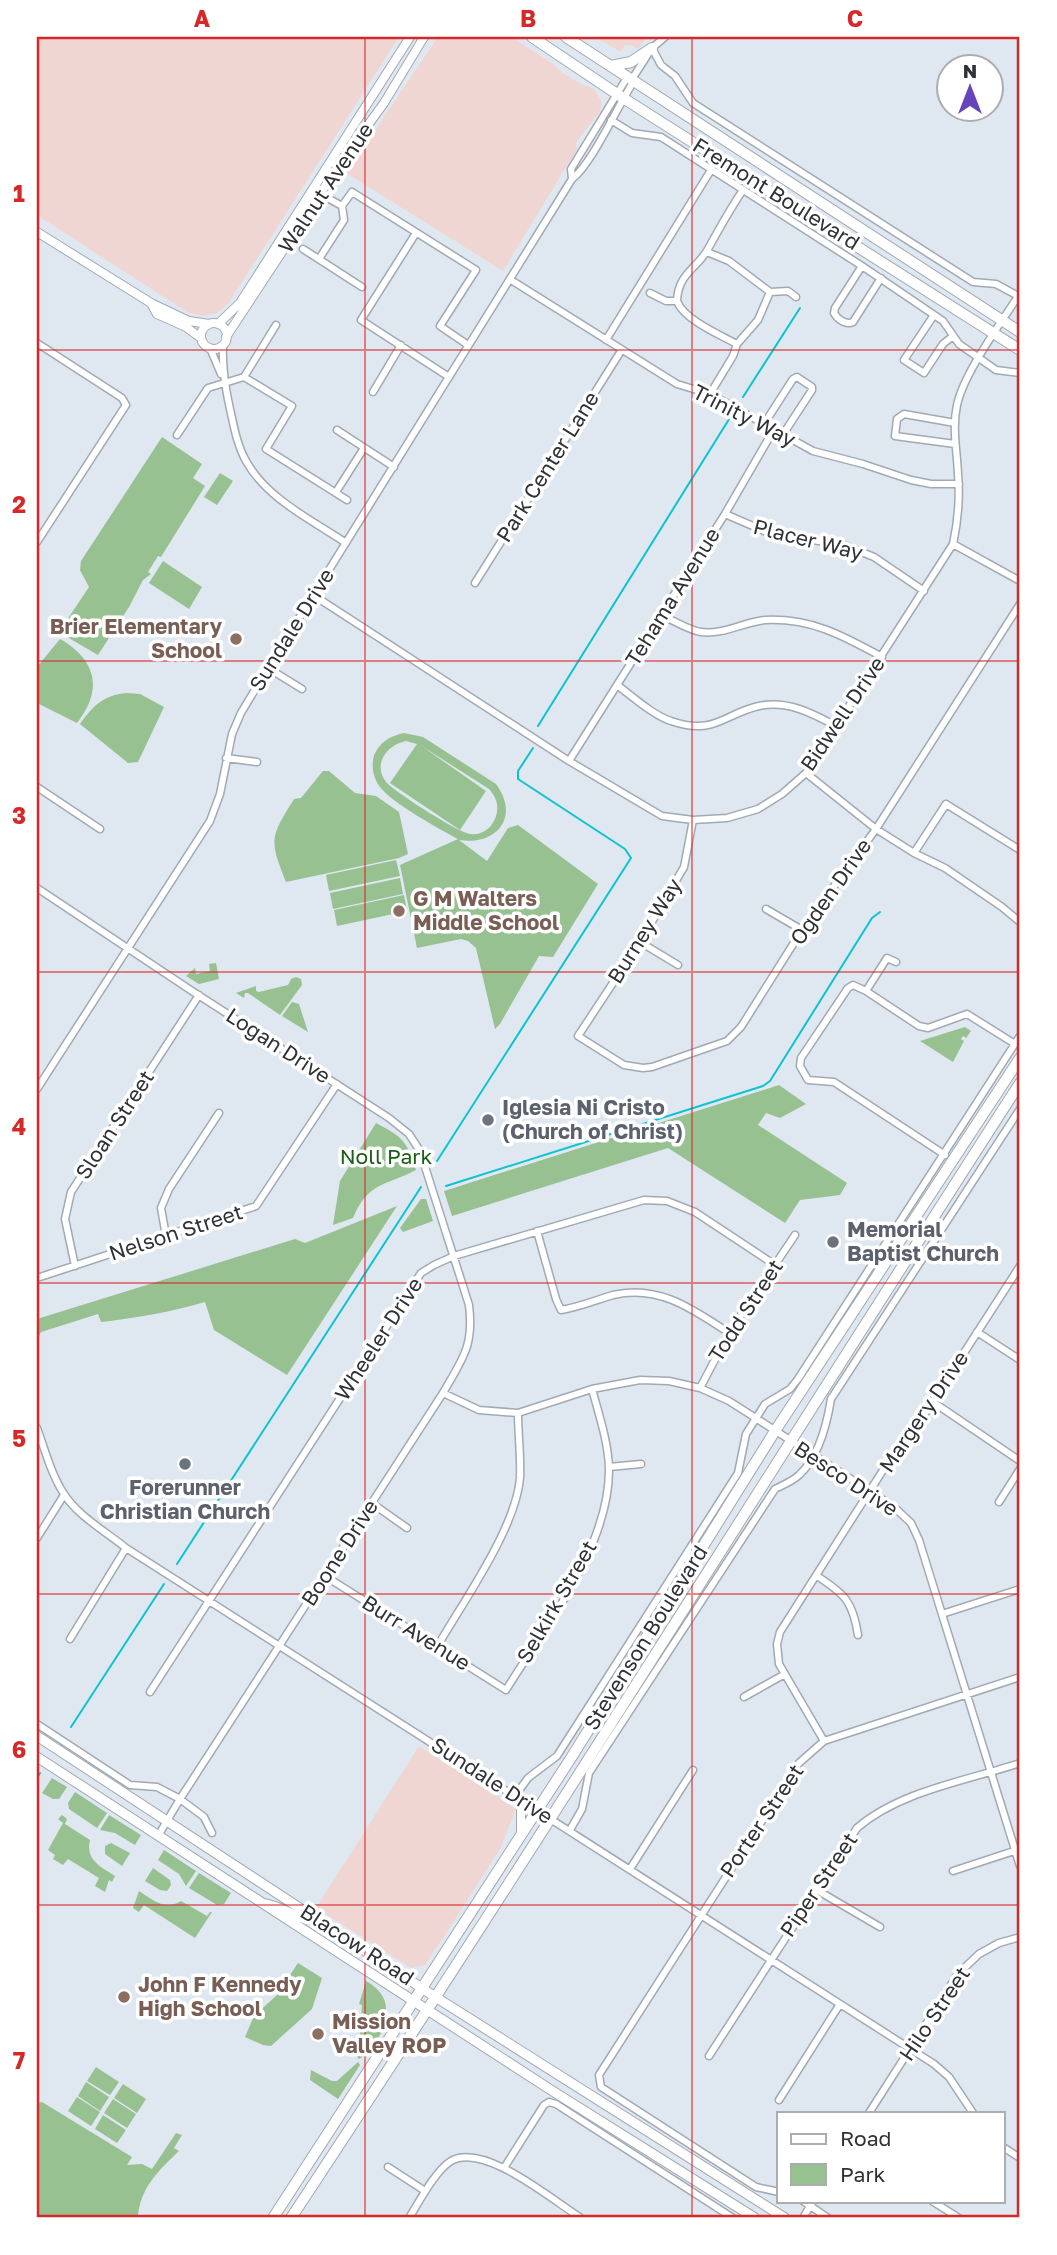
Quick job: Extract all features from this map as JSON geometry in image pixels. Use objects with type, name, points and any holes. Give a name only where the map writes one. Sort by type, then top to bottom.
[{"type":"main road","name":"Fremont Boulevard","points":[[532,37],[620,96],[1020,350]]},
{"type":"main road","name":"Fremont Boulevard","points":[[566,37],[1020,332]]},
{"type":"main road","points":[[611,66],[631,62],[652,48]]},
{"type":"main road","name":"Stevenson Boulevard","points":[[273,2218],[578,1746],[775,1431],[1020,1058]]},
{"type":"main road","name":"Stevenson Boulevard","points":[[291,2218],[428,2011],[789,1441],[1020,1083]]},
{"type":"main road","name":"Blacow Road","points":[[37,1736],[436,1998],[785,2218]]},
{"type":"main road","name":"Blacow Road","points":[[37,1757],[428,2011],[755,2218]]},
{"type":"main road","points":[[261,1903],[281,1907],[302,1920],[320,1921]]},
{"type":"street","name":"Walnut Avenue","points":[[225,341],[276,264],[316,191],[410,37]]},
{"type":"street","name":"Walnut Avenue","points":[[213,324],[240,303],[286,231],[384,103],[424,37]]},
{"type":"street","name":"Sundale Drive","points":[[572,179],[571,169],[652,48],[665,37]]},
{"type":"street","name":"Fremont Boulevard","points":[[652,48],[662,65],[675,76],[693,103],[973,282],[996,284],[1020,295]]},
{"type":"street","name":"Sundale Drive","points":[[37,1090],[210,821],[220,794],[232,734],[241,713],[468,345],[572,179],[578,174],[611,120],[620,96]]},
{"type":"street","name":"Fremont Boulevard","points":[[611,120],[632,133],[661,137],[881,278],[943,321],[959,344],[979,359],[996,370],[1020,373]]},
{"type":"street","points":[[606,340],[711,170]]},
{"type":"street","points":[[737,344],[706,327],[680,308],[677,301],[684,278],[693,265],[707,253],[715,234],[743,190]]},
{"type":"street","points":[[316,191],[342,206]]},
{"type":"street","points":[[319,259],[344,220],[342,206],[352,192],[476,270],[440,326],[468,345]]},
{"type":"street","points":[[276,264],[275,257],[288,235],[286,231]]},
{"type":"street","points":[[37,232],[151,303],[189,321],[224,328],[224,381]]},
{"type":"street","points":[[416,233],[360,320],[449,377]]},
{"type":"street","points":[[303,249],[362,287]]},
{"type":"street","points":[[707,253],[729,261],[770,292],[788,291],[796,296]]},
{"type":"street","points":[[862,266],[835,309],[834,313],[840,320],[848,323],[853,321],[881,278]]},
{"type":"street","name":"Trinity Way","points":[[511,280],[677,384],[710,394],[813,451],[863,464],[911,481],[959,484]]},
{"type":"street","points":[[710,394],[733,356],[737,344],[758,320],[770,292]]},
{"type":"street","points":[[650,293],[666,301],[677,301]]},
{"type":"street","name":"Bidwell Drive","points":[[313,595],[569,761],[662,816],[693,820],[726,818],[758,809],[782,794],[806,773],[953,544],[958,520],[959,484],[955,444],[957,404],[994,333],[1020,295]]},
{"type":"street","points":[[151,303],[157,314],[186,327],[210,348],[224,381],[237,439],[247,463],[259,481],[272,493],[346,543]]},
{"type":"street","points":[[934,315],[904,360],[924,373],[943,344],[953,337]]},
{"type":"street","points":[[201,338],[202,330],[213,324]]},
{"type":"street","points":[[177,435],[208,388],[244,376],[276,325]]},
{"type":"street","points":[[210,348],[216,348],[225,341]]},
{"type":"street","points":[[37,343],[122,398],[126,405],[37,542]]},
{"type":"street","points":[[373,391],[401,345]]},
{"type":"street","name":"Park Center Lane","points":[[475,583],[621,351]]},
{"type":"street","points":[[244,376],[292,407],[266,449],[347,500]]},
{"type":"street","points":[[764,424],[793,379],[797,377],[812,390],[782,436]]},
{"type":"street","points":[[955,423],[904,414],[897,419],[895,436],[955,444]]},
{"type":"street","points":[[337,430],[394,467]]},
{"type":"street","name":"Tehama Avenue","points":[[569,761],[725,514],[773,430]]},
{"type":"street","points":[[336,492],[364,448]]},
{"type":"street","name":"Placer Way","points":[[725,514],[768,533],[844,545],[874,557],[924,591]]},
{"type":"street","points":[[953,544],[1020,581]]},
{"type":"street","name":"Ogden Drive","points":[[578,1035],[624,1065],[643,1068],[727,1041],[741,1027],[802,930],[876,829],[1020,604]]},
{"type":"street","points":[[661,615],[701,632],[728,629],[762,620],[808,623],[835,631],[882,657]]},
{"type":"street","points":[[268,668],[302,690]]},
{"type":"street","points":[[617,685],[669,721],[696,726],[718,724],[758,706],[780,704],[813,713],[836,726]]},
{"type":"street","points":[[226,758],[257,762]]},
{"type":"street","points":[[806,773],[876,829],[914,853],[945,868],[1020,922]]},
{"type":"street","points":[[37,787],[100,829]]},
{"type":"street","points":[[914,853],[946,804],[1020,850]]},
{"type":"street","name":"Burney Way","points":[[578,1035],[640,942],[684,867],[693,820]]},
{"type":"street","name":"Logan Drive","points":[[37,888],[389,1118],[409,1134],[420,1151],[454,1256]]},
{"type":"street","points":[[766,909],[802,930]]},
{"type":"street","points":[[640,942],[678,965]]},
{"type":"street","points":[[866,991],[887,958],[896,962]]},
{"type":"street","points":[[945,1155],[834,1082],[816,1082],[804,1075],[800,1066],[801,1058],[848,988],[853,985],[919,1026],[928,1028],[967,1014],[1015,1044]]},
{"type":"street","name":"Sloan Street","points":[[75,1266],[65,1219],[72,1192],[198,995]]},
{"type":"street","name":"Stevenson Boulevard","points":[[518,1798],[528,1778],[557,1756],[723,1497],[738,1473],[746,1434],[755,1419],[765,1404],[790,1389],[799,1379],[1020,1037]]},
{"type":"street","name":"Nelson Street","points":[[37,1278],[256,1206],[337,1084]]},
{"type":"street","name":"Stevenson Boulevard","points":[[570,1830],[582,1809],[586,1782],[597,1762],[775,1489],[800,1475],[813,1455],[827,1425],[831,1399],[1020,1109]]},
{"type":"street","points":[[166,1236],[161,1208],[169,1189],[219,1113]]},
{"type":"street","name":"Wheeler Drive","points":[[150,1692],[421,1273],[454,1256],[644,1200],[667,1200],[695,1212],[775,1265]]},
{"type":"street","points":[[537,1231],[555,1299],[561,1310],[616,1294],[661,1295],[683,1303],[730,1333]]},
{"type":"street","name":"Todd Street","points":[[700,1388],[730,1333],[795,1235]]},
{"type":"street","name":"Boone Drive","points":[[158,1836],[373,1504],[466,1353],[472,1329],[469,1305],[454,1256]]},
{"type":"street","name":"Margery Drive","points":[[824,1741],[785,1674],[777,1654],[780,1632],[1020,1266]]},
{"type":"street","points":[[977,1332],[1020,1360]]},
{"type":"street","name":"Besco Drive","points":[[443,1393],[479,1410],[518,1413],[592,1389],[640,1380],[669,1381],[700,1388],[729,1401],[894,1506],[911,1523],[919,1540],[1018,1850],[1020,1866]]},
{"type":"street","name":"Selkirk Street","points":[[506,1690],[584,1564],[607,1500],[609,1467],[606,1440],[592,1389]]},
{"type":"street","points":[[933,1402],[1020,1461]]},
{"type":"street","points":[[437,1647],[500,1539],[513,1511],[520,1478],[518,1413]]},
{"type":"street","name":"Sundale Drive","points":[[37,1428],[64,1495],[77,1510],[126,1548],[910,2048],[949,2077],[972,2112]]},
{"type":"street","points":[[609,1467],[641,1464]]},
{"type":"street","points":[[999,1503],[1020,1469]]},
{"type":"street","points":[[37,1538],[64,1495]]},
{"type":"street","points":[[373,1504],[407,1528]]},
{"type":"street","points":[[70,1639],[126,1548]]},
{"type":"street","name":"Burr Avenue","points":[[325,1576],[506,1690]]},
{"type":"street","points":[[817,1576],[838,1589],[846,1598],[855,1615],[858,1635]]},
{"type":"street","points":[[942,1614],[1020,1589]]},
{"type":"street","points":[[744,1697],[785,1674]]},
{"type":"street","name":"Porter Street","points":[[777,2192],[756,2188],[601,2087],[599,2075],[799,1763],[824,1741],[1020,1677]]},
{"type":"street","points":[[37,1724],[130,1785],[157,1787],[180,1799],[204,1817],[212,1833]]},
{"type":"street","name":"Piper Street","points":[[709,2056],[857,1828],[882,1808],[1020,1763]]},
{"type":"street","points":[[630,1869],[693,1770]]},
{"type":"street","points":[[518,1798],[521,1833]]},
{"type":"street","points":[[953,1871],[1018,1850]]},
{"type":"street","points":[[815,1889],[880,1927]]},
{"type":"street","name":"Hilo Street","points":[[870,2112],[958,1974],[979,1954],[999,1943],[1020,1937]]},
{"type":"street","points":[[779,2100],[840,2004]]},
{"type":"street","points":[[504,2168],[544,2105],[549,2102],[733,2218]]},
{"type":"street","points":[[1004,2148],[1020,2158]]},
{"type":"street","points":[[409,2218],[425,2191],[448,2163],[461,2157],[477,2158],[504,2168],[581,2218]]},
{"type":"street","points":[[388,2167],[425,2191]]},
{"type":"street","points":[[934,2202],[959,2218]]},
{"type":"street","points":[[803,2218],[811,2203],[828,2218]]},
{"type":"shaded area","points":[[37,37],[399,37],[228,304],[217,313],[203,316],[187,312],[37,215]]},
{"type":"shaded area","points":[[438,37],[511,37],[552,63],[561,72],[594,89],[602,102],[600,111],[576,143],[577,149],[503,271],[346,173]]},
{"type":"shaded area","points":[[595,37],[647,37],[638,49],[631,45],[624,46],[621,52]]},
{"type":"shaded area","points":[[419,1746],[516,1809],[500,1849],[447,1932],[425,1965],[411,1968],[316,1908]]},
{"type":"green space","points":[[162,437],[202,464],[193,478],[205,486],[161,557],[158,556],[148,572],[151,574],[143,580],[98,655],[62,634],[61,629],[89,587],[80,570],[81,561]]},
{"type":"green space","points":[[220,473],[233,481],[217,505],[204,497]]},
{"type":"green space","points":[[163,561],[202,587],[189,609],[149,583]]},
{"type":"green space","points":[[60,639],[82,656],[92,677],[91,699],[77,723],[37,703],[37,667]]},
{"type":"green space","points":[[127,693],[140,694],[164,707],[138,762],[128,763],[80,724],[99,702]]},
{"type":"green space","points":[[404,733],[423,737],[496,784],[506,808],[500,827],[483,839],[459,840],[487,861],[508,828],[518,825],[598,884],[553,957],[539,956],[495,1029],[476,948],[461,939],[417,948],[400,865],[458,839],[405,808],[378,783],[373,772],[374,755],[382,743]],"holes":[[[406,741],[417,744],[390,783],[457,828],[403,796],[383,777],[383,757],[392,747]],[[420,745],[489,789],[495,798],[496,817],[490,827],[479,834],[460,830],[486,791]]]},
{"type":"green space","points":[[323,771],[329,771],[355,793],[376,796],[399,812],[408,854],[286,882],[275,847],[276,831],[294,799],[301,798]]},
{"type":"green space","points":[[396,860],[400,876],[329,891],[326,875]]},
{"type":"green space","points":[[400,878],[403,894],[333,909],[330,893]]},
{"type":"green space","points":[[404,895],[407,911],[337,926],[334,910]]},
{"type":"green space","points":[[216,963],[219,979],[199,984],[186,976],[195,968],[196,974],[210,971],[209,964]]},
{"type":"green space","points":[[291,979],[301,979],[302,985],[280,1015],[248,993],[245,993],[244,998],[236,993],[256,986],[256,991],[259,992],[288,985]]},
{"type":"green space","points":[[292,1002],[299,1004],[308,1032],[282,1016]]},
{"type":"green space","points":[[965,1027],[971,1031],[966,1038],[963,1036],[961,1039],[964,1041],[953,1062],[920,1041]]},
{"type":"green space","points":[[779,1085],[806,1104],[780,1118],[766,1113],[758,1125],[847,1183],[840,1195],[800,1200],[785,1223],[668,1148],[452,1216],[444,1191]]},
{"type":"green space","name":"Noll Park","points":[[376,1123],[403,1141],[416,1170],[371,1191],[353,1218],[333,1225],[340,1181]]},
{"type":"green space","points":[[421,1199],[426,1199],[433,1221],[403,1232],[400,1228]]},
{"type":"green space","points":[[397,1206],[287,1375],[214,1330],[205,1302],[101,1322],[98,1314],[41,1332],[37,1341],[37,1319],[295,1239],[305,1243]]},
{"type":"green space","points":[[52,1778],[67,1787],[59,1799],[42,1793]]},
{"type":"green space","points":[[75,1792],[107,1813],[97,1828],[69,1809],[68,1803]]},
{"type":"green space","points":[[62,1815],[67,1819],[65,1824],[90,1840],[90,1853],[95,1862],[115,1876],[112,1882],[109,1880],[105,1892],[95,1886],[99,1878],[68,1859],[63,1865],[53,1859],[55,1855],[48,1850],[63,1823],[58,1819]]},
{"type":"green space","points":[[109,1815],[141,1835],[135,1845],[115,1833],[100,1830]]},
{"type":"green space","points":[[111,1843],[130,1853],[122,1866],[105,1854],[105,1846]]},
{"type":"green space","points":[[164,1850],[196,1871],[186,1886],[179,1874],[158,1860]]},
{"type":"green space","points":[[153,1868],[170,1880],[171,1885],[167,1891],[145,1881]]},
{"type":"green space","points":[[199,1873],[231,1893],[224,1904],[217,1905],[189,1888]]},
{"type":"green space","points":[[139,1891],[164,1905],[181,1901],[207,1916],[212,1912],[195,1938],[144,1905],[139,1912],[133,1908]]},
{"type":"green space","points":[[298,1963],[322,1978],[312,2009],[271,2046],[245,2037],[254,2016],[276,1996]]},
{"type":"green space","points":[[366,1981],[382,1995],[386,2013],[380,2028],[383,2030],[368,2054],[359,2059],[350,2049],[360,2034],[362,2005],[359,2004]]},
{"type":"green space","points":[[358,2062],[360,2065],[338,2099],[310,2080],[311,2070],[337,2081]]},
{"type":"green space","points":[[96,2067],[119,2082],[110,2095],[87,2081]]},
{"type":"green space","points":[[86,2082],[109,2097],[100,2111],[78,2096]]},
{"type":"green space","points":[[123,2084],[146,2099],[137,2113],[114,2098]]},
{"type":"green space","points":[[77,2097],[100,2112],[91,2126],[68,2111]]},
{"type":"green space","points":[[113,2099],[136,2114],[127,2128],[104,2113]]},
{"type":"green space","points":[[42,2102],[132,2157],[127,2165],[142,2164],[152,2169],[176,2133],[182,2135],[174,2148],[179,2151],[146,2189],[138,2218],[37,2218],[37,2103]]},
{"type":"green space","points":[[103,2115],[126,2130],[117,2143],[95,2129]]},
{"type":"waterway","points":[[743,397],[800,308]]},
{"type":"waterway","points":[[538,726],[731,416]]},
{"type":"waterway","points":[[437,1161],[631,858],[625,849],[518,779],[518,771],[533,748]]},
{"type":"waterway","points":[[446,1186],[763,1086],[770,1081],[872,918],[880,912]]},
{"type":"waterway","points":[[177,1564],[421,1187]]},
{"type":"waterway","points":[[71,1727],[164,1584]]},
{"type":"waterway","points":[[37,1778],[40,1773]]},
{"type":"place","name":"Brier Elementary School","points":[[236,639]]},
{"type":"place","name":"G M Walters Middle School","points":[[399,911]]},
{"type":"place","name":"Iglesia Ni Cristo (Church of Christ)","points":[[488,1120]]},
{"type":"place","name":"Memorial Baptist Church","points":[[833,1242]]},
{"type":"place","name":"Forerunner Christian Church","points":[[185,1464]]},
{"type":"place","name":"John F Kennedy High School","points":[[124,1997]]},
{"type":"place","name":"Mission Valley ROP","points":[[318,2034]]}]
